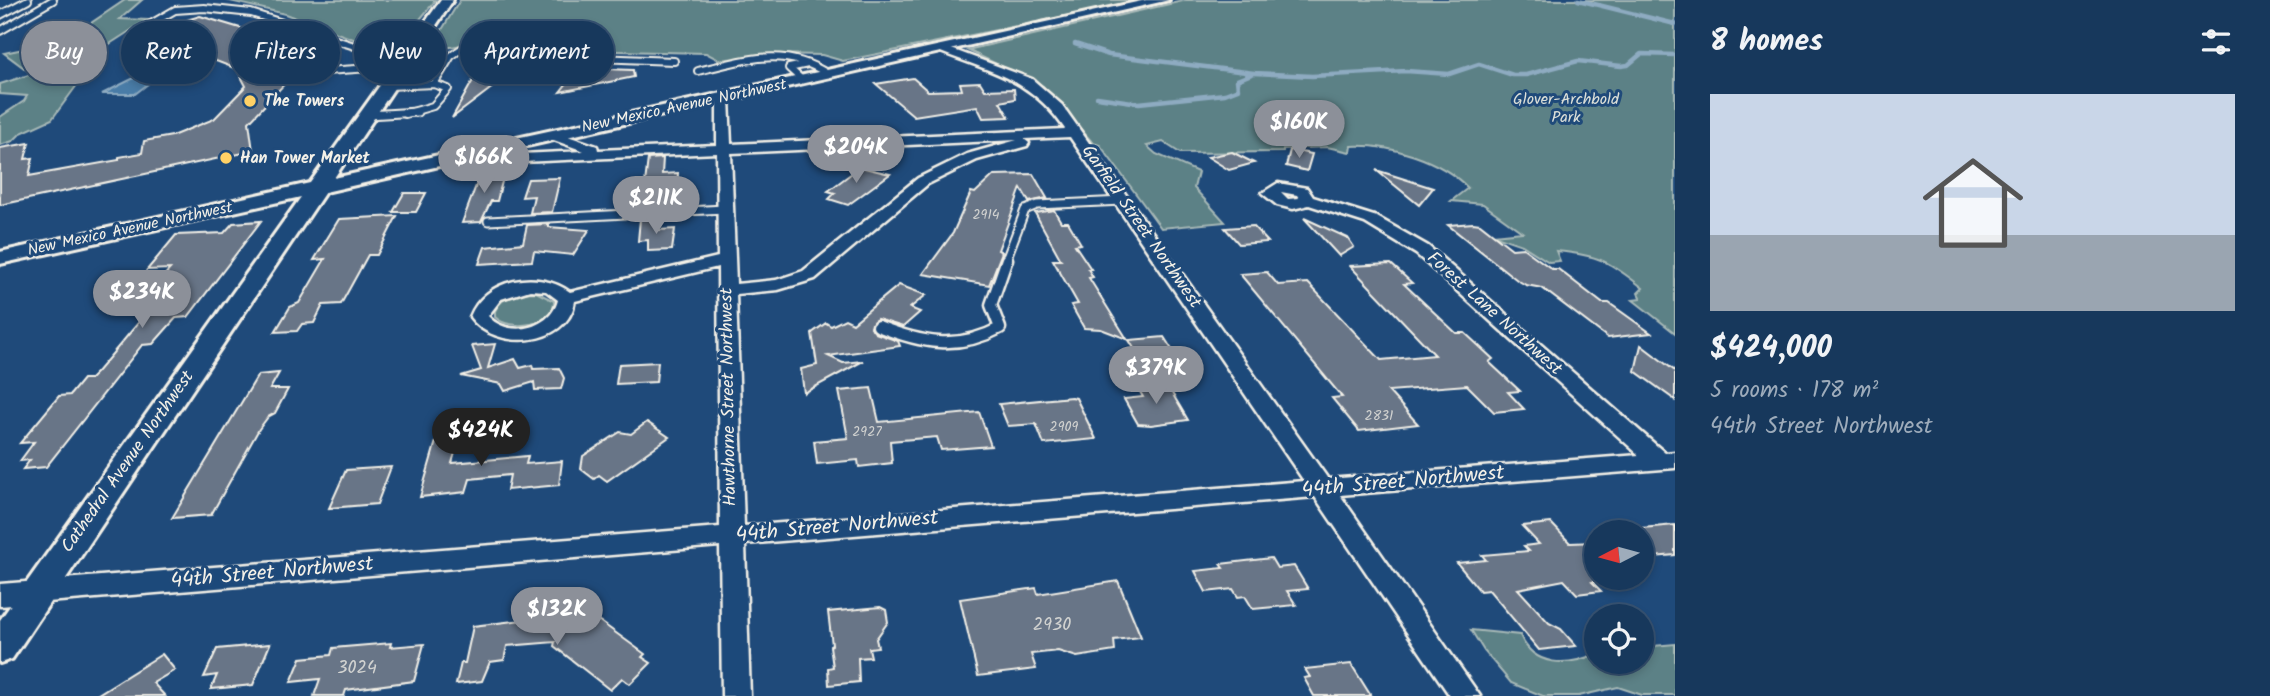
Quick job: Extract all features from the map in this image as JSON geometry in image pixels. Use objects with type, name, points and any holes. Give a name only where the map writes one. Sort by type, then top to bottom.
[{"type":"street","name":"Cathedral Avenue Northwest","points":[[432,21],[447,0]]},
{"type":"street","name":"New Mexico Avenue Northwest","points":[[0,258],[1163,0]]},
{"type":"street","name":"Garfield Street Northwest","points":[[942,49],[1028,82],[1051,100],[1466,696]]},
{"type":"street","name":"Cathedral Avenue Northwest","points":[[0,648],[388,86]]},
{"type":"street","name":"Hawthorne Street Northwest","points":[[723,98],[736,696]]},
{"type":"street","points":[[432,162],[1075,133]]},
{"type":"street","points":[[727,290],[778,285],[816,272],[912,188],[953,165],[1000,148],[1075,133]]},
{"type":"street","points":[[553,135],[565,142],[610,153]]},
{"type":"street","name":"Forest Lane Northwest","points":[[1308,200],[1371,220],[1413,243],[1667,461]]},
{"type":"street","points":[[567,298],[727,260]]},
{"type":"street","name":"44th Street Northwest","points":[[0,595],[1667,461]]},
{"type":"lane","points":[[0,15],[29,0]]},
{"type":"lane","points":[[0,31],[53,0]]},
{"type":"lane","points":[[156,21],[175,10],[204,8],[251,13],[354,46]]},
{"type":"lane","points":[[446,61],[455,48],[475,45],[519,55],[674,61]]},
{"type":"lane","points":[[451,52],[460,51]]},
{"type":"lane","points":[[698,71],[755,59],[791,59],[810,63],[828,74]]},
{"type":"lane","points":[[802,80],[789,68],[810,63]]},
{"type":"lane","points":[[368,115],[424,111],[438,105],[447,89],[434,84],[388,86]]},
{"type":"lane","points":[[878,326],[921,343],[941,345],[984,338],[1000,328],[991,304],[1025,209],[1037,205],[1123,201]]},
{"type":"lane","points":[[488,220],[726,209]]},
{"type":"green space","points":[[125,0],[142,0],[120,19],[147,20],[121,21],[121,37],[107,46],[107,21],[94,21]]},
{"type":"green space","points":[[226,0],[436,0],[419,21],[354,21],[354,39],[340,34],[340,21],[304,21]]},
{"type":"green space","points":[[460,0],[1145,0],[843,61],[822,55],[772,54],[719,60],[706,53],[614,51],[614,21],[460,21],[460,45],[446,48],[446,23]]},
{"type":"green space","name":"Glover-Archbold Park","points":[[1187,0],[1675,0],[1675,333],[1633,300],[1641,299],[1638,293],[1643,288],[1621,271],[1593,257],[1556,251],[1560,261],[1549,262],[1522,245],[1493,235],[1522,232],[1483,204],[1451,201],[1468,188],[1444,169],[1398,151],[1351,146],[1350,152],[1327,147],[1283,149],[1283,152],[1180,153],[1163,142],[1147,146],[1156,154],[1198,172],[1194,188],[1225,222],[1161,228],[1100,145],[1093,143],[1043,86],[967,50]]},
{"type":"green space","points":[[21,50],[21,66],[4,53]]},
{"type":"green space","points":[[21,77],[21,84],[78,84],[52,119],[21,133],[13,141],[0,145],[0,117],[24,101],[27,96],[0,94],[0,84]]},
{"type":"green space","points":[[536,292],[554,301],[552,309],[540,321],[521,325],[502,322],[495,317],[495,311],[502,301],[518,294]]},
{"type":"green space","points":[[1471,630],[1520,635],[1526,646],[1543,659],[1563,662],[1584,658],[1584,674],[1654,674],[1654,646],[1675,644],[1675,695],[1642,695],[1618,687],[1579,696],[1543,696],[1511,683],[1484,651]]},
{"type":"water","points":[[122,84],[148,84],[135,94],[102,94]]},
{"type":"building","points":[[200,16],[230,25],[230,66],[216,61],[216,21],[183,21]]},
{"type":"building","points":[[614,69],[633,70],[634,77],[614,81]]},
{"type":"building","points":[[913,78],[928,91],[962,90],[960,83],[980,82],[985,90],[1014,89],[1015,99],[1000,102],[1009,117],[983,118],[977,106],[914,116],[876,84]]},
{"type":"building","points":[[245,84],[284,84],[249,122],[253,151],[0,205],[0,148],[29,143],[25,159],[33,158],[29,176],[119,160],[119,157],[142,153],[144,141],[172,136],[214,119],[246,86]]},
{"type":"building","points":[[471,84],[497,84],[452,118]]},
{"type":"building","points":[[566,84],[599,84],[560,92]]},
{"type":"building","points":[[1290,150],[1312,154],[1307,171],[1286,166]]},
{"type":"building","points":[[1232,152],[1254,163],[1229,170],[1208,157]]},
{"type":"building","points":[[663,158],[662,174],[678,173],[677,191],[660,192],[659,206],[642,207],[648,159]]},
{"type":"building","points":[[490,166],[505,170],[497,201],[491,201],[481,222],[462,223],[477,183],[481,183]]},
{"type":"building","points":[[860,167],[890,174],[848,205],[829,199],[835,193],[828,191]]},
{"type":"building","points":[[1376,170],[1433,188],[1419,205]]},
{"type":"building","points":[[1033,174],[1047,198],[1029,202],[1021,188],[998,250],[1002,252],[989,285],[923,274],[953,233],[971,192],[975,193],[994,175]]},
{"type":"building","points":[[560,178],[552,212],[530,213],[534,196],[522,197],[528,179]]},
{"type":"building","points":[[404,193],[426,193],[416,212],[393,212]]},
{"type":"building","points":[[1054,210],[1061,222],[1068,222],[1081,244],[1075,245],[1091,269],[1088,269],[1093,277],[1089,278],[1127,339],[1101,329],[1084,328],[1071,305],[1078,304],[1053,260],[1061,260],[1035,213]]},
{"type":"building","points":[[397,216],[377,255],[368,255],[341,304],[323,305],[314,323],[302,324],[297,331],[275,332],[290,307],[299,303],[325,259],[314,260],[339,219]]},
{"type":"building","points":[[1304,218],[1348,238],[1354,247],[1339,256]]},
{"type":"building","points":[[640,219],[658,219],[657,230],[675,229],[672,250],[648,251],[648,240],[638,241]]},
{"type":"building","points":[[261,221],[188,317],[176,318],[153,344],[142,345],[46,467],[23,469],[30,460],[20,461],[34,442],[20,443],[59,396],[70,395],[83,379],[90,379],[97,372],[171,284],[156,285],[170,269],[147,270],[176,235],[224,233],[233,223]]},
{"type":"building","points":[[549,224],[549,227],[589,230],[573,255],[534,251],[532,261],[479,264],[485,247],[523,243],[527,225]]},
{"type":"building","points":[[1480,224],[1512,249],[1523,248],[1552,269],[1558,269],[1602,303],[1609,303],[1651,333],[1608,338],[1542,288],[1517,280],[1448,225]]},
{"type":"building","points":[[1253,226],[1268,242],[1239,244],[1225,228]]},
{"type":"building","points":[[1391,264],[1412,283],[1404,284],[1456,333],[1465,333],[1493,359],[1489,362],[1520,391],[1508,392],[1524,409],[1494,412],[1467,385],[1388,391],[1418,424],[1359,431],[1332,398],[1342,397],[1240,274],[1267,272],[1278,285],[1308,283],[1381,360],[1435,355],[1350,266]]},
{"type":"building","points":[[899,285],[926,295],[910,308],[920,312],[903,327],[877,319],[871,327],[875,333],[898,341],[900,346],[828,356],[843,363],[863,361],[804,393],[801,369],[817,365],[812,333],[826,323],[831,326],[845,319],[853,323]]},
{"type":"building","points":[[1164,337],[1183,367],[1147,370],[1129,340]]},
{"type":"building","points":[[495,344],[488,368],[515,359],[520,368],[532,365],[533,369],[559,368],[564,378],[561,389],[535,390],[534,382],[505,391],[501,384],[461,376],[481,370],[472,346]]},
{"type":"building","points":[[1641,345],[1675,371],[1675,400],[1635,371]]},
{"type":"building","points":[[658,362],[656,382],[616,384],[619,364]]},
{"type":"building","points":[[279,373],[270,389],[288,389],[275,413],[268,417],[259,429],[211,515],[172,518],[258,375]]},
{"type":"building","points":[[1166,383],[1188,420],[1138,424],[1124,399],[1143,397],[1136,385]]},
{"type":"building","points":[[871,388],[879,422],[979,412],[991,446],[941,450],[937,437],[890,441],[892,463],[859,467],[858,460],[817,464],[814,441],[848,438],[839,391]]},
{"type":"building","points":[[1076,398],[1096,439],[1044,444],[1036,424],[1008,426],[999,404]]},
{"type":"building","points":[[464,422],[452,463],[528,456],[526,464],[562,461],[559,485],[507,490],[510,475],[470,479],[466,492],[420,497],[441,424]]},
{"type":"building","points":[[647,422],[669,437],[607,481],[599,475],[594,479],[581,469],[583,456],[620,432],[631,434]]},
{"type":"building","points":[[391,467],[377,504],[329,508],[346,470]]},
{"type":"building","points":[[1551,523],[1570,543],[1584,542],[1584,590],[1601,591],[1577,594],[1564,580],[1518,589],[1549,623],[1561,629],[1576,646],[1539,650],[1489,590],[1480,591],[1457,563],[1486,560],[1482,555],[1529,551],[1524,546],[1539,544],[1522,526]]},
{"type":"building","points":[[1675,525],[1675,555],[1654,557],[1654,527]]},
{"type":"building","points":[[1271,558],[1277,568],[1294,566],[1308,589],[1287,591],[1296,605],[1253,609],[1245,596],[1238,597],[1233,589],[1206,592],[1195,571],[1223,568],[1220,564]]},
{"type":"building","points":[[1118,581],[1141,637],[1114,640],[1115,651],[1077,657],[1058,651],[1031,654],[1036,669],[978,676],[960,599],[1036,588],[1038,594]]},
{"type":"building","points":[[880,607],[886,610],[888,622],[876,639],[878,647],[869,648],[871,657],[858,658],[859,682],[829,685],[828,668],[833,667],[828,612]]},
{"type":"building","points":[[587,612],[645,654],[642,657],[651,663],[630,684],[622,678],[610,690],[554,646],[555,642],[507,646],[504,660],[490,662],[482,681],[456,684],[461,663],[465,663],[473,626]]},
{"type":"building","points":[[391,643],[390,647],[424,644],[414,681],[346,690],[344,696],[314,696],[320,679],[291,682],[301,658],[331,655],[333,648]]},
{"type":"building","points":[[270,644],[253,685],[211,689],[217,675],[204,677],[217,649]]},
{"type":"building","points":[[162,654],[175,670],[153,683],[165,696],[95,696]]},
{"type":"building","points":[[1351,664],[1371,696],[1314,696],[1304,678],[1310,677],[1305,669]]},
{"type":"waterway","points":[[1578,0],[1675,24]]},
{"type":"waterway","points":[[1075,44],[1109,55],[1254,73]]},
{"type":"waterway","points":[[1254,73],[1312,76],[1406,71],[1449,74],[1479,64],[1513,75],[1526,75],[1578,61],[1621,66],[1628,65],[1641,54],[1675,55]]},
{"type":"waterway","points":[[1097,97],[1139,103],[1225,94],[1238,89],[1237,80],[1254,73]]},
{"type":"place","name":"The Towers","points":[[250,101]]},
{"type":"place","name":"Han Tower Market","points":[[226,158]]}]
